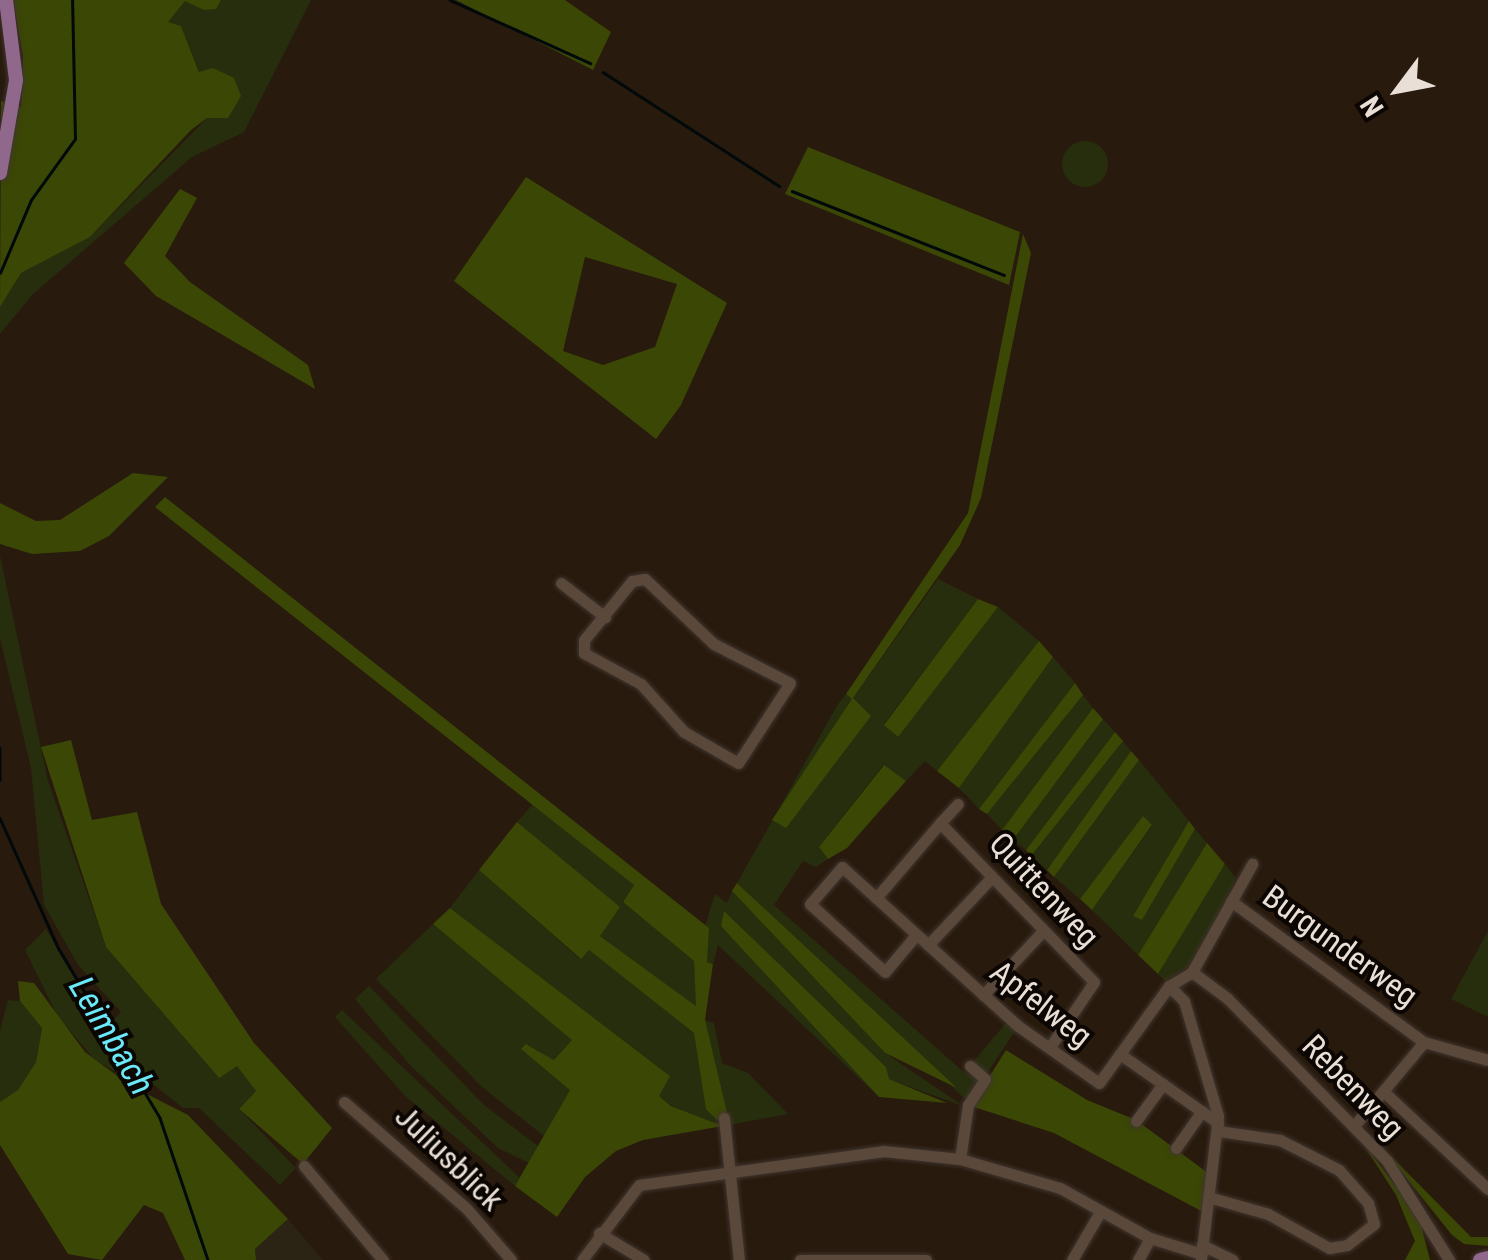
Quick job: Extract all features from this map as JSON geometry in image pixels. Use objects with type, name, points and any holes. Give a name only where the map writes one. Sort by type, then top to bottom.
[{"type":"main road","points":[[0,173],[16,80],[6,0]]},
{"type":"main road","points":[[1480,1260],[1488,1258]]},
{"type":"street","points":[[645,579],[714,644],[784,676],[790,690],[757,726],[738,763],[684,732],[641,684],[584,652],[584,640],[605,617],[632,581],[645,579]]},
{"type":"street","points":[[561,583],[605,617]]},
{"type":"street","points":[[876,898],[958,804]]},
{"type":"street","name":"Quittenweg","points":[[940,823],[1094,982],[1050,1047]]},
{"type":"street","points":[[1192,972],[1252,864]]},
{"type":"street","name":"Apfelweg","points":[[916,935],[885,972],[810,904],[842,867],[983,995],[1098,1083],[1169,986],[1192,972]]},
{"type":"street","points":[[928,945],[992,876]]},
{"type":"street","name":"Burgunderweg","points":[[1230,901],[1424,1042],[1354,1126]]},
{"type":"street","points":[[983,995],[1042,932]]},
{"type":"street","name":"Rebenweg","points":[[1192,972],[1354,1126],[1415,1199],[1449,1260]]},
{"type":"street","points":[[1169,986],[1184,1001],[1218,1127],[1202,1253]]},
{"type":"street","points":[[1424,1042],[1488,1060]]},
{"type":"street","points":[[1120,1054],[1202,1111],[1218,1127],[1280,1140],[1339,1170],[1368,1203],[1374,1224],[1347,1246],[1328,1248],[1268,1214],[1212,1198]]},
{"type":"street","points":[[960,1159],[968,1105],[985,1079],[970,1066]]},
{"type":"street","points":[[1136,1121],[1162,1084]]},
{"type":"street","points":[[1385,1093],[1488,1189]]},
{"type":"street","name":"Juliusblick","points":[[344,1102],[468,1210],[511,1260]]},
{"type":"street","points":[[1176,1148],[1202,1111]]},
{"type":"street","points":[[724,1118],[734,1170],[740,1260]]},
{"type":"street","points":[[582,1260],[639,1185],[859,1152],[960,1159],[1060,1188],[1150,1238],[1232,1260]]},
{"type":"street","points":[[304,1166],[383,1260]]},
{"type":"street","points":[[1072,1260],[1100,1212]]},
{"type":"street","points":[[599,1233],[644,1260]]},
{"type":"street","points":[[1138,1260],[1150,1238]]},
{"type":"street","points":[[800,1260],[926,1260]]},
{"type":"shaded area","points":[[288,1219],[323,1260],[256,1260],[255,1249]]},
{"type":"green space","points":[[13,0],[221,0],[216,9],[204,10],[185,1],[168,22],[181,26],[199,72],[213,68],[234,78],[241,96],[228,118],[207,118],[191,130],[90,237],[21,273],[0,307],[1,101],[21,107],[23,56]]},
{"type":"green space","points":[[221,0],[311,0],[244,132],[192,157],[33,294],[0,334],[0,307],[21,273],[90,237],[207,118],[200,73],[181,26],[167,23],[185,1],[216,9]]},
{"type":"green space","points":[[456,0],[565,0],[611,32],[593,70]]},
{"type":"green space","points":[[1085,141],[1101,148],[1108,164],[1101,180],[1085,187],[1069,180],[1062,164],[1069,148]]},
{"type":"green space","points":[[808,147],[1020,232],[1009,285],[785,194]]},
{"type":"green space","points":[[526,177],[727,303],[681,405],[656,439],[454,281]],"holes":[[[585,257],[677,284],[655,347],[603,365],[563,351]]]},
{"type":"green space","points":[[180,189],[197,198],[165,256],[190,282],[308,365],[315,389],[156,296],[124,263]]},
{"type":"green space","points":[[1023,234],[1031,253],[981,498],[960,545],[853,698],[871,716],[786,828],[772,820],[852,699],[846,694],[968,513]]},
{"type":"green space","points":[[133,473],[168,477],[109,536],[80,551],[32,554],[0,544],[0,503],[36,521],[60,520]]},
{"type":"green space","points":[[165,497],[709,928],[707,962],[713,964],[705,1020],[728,1117],[717,1120],[706,1109],[694,1033],[589,950],[581,959],[479,870],[517,822],[620,907],[600,936],[696,1006],[694,961],[623,902],[634,885],[155,507]]},
{"type":"green space","points":[[0,556],[48,781],[106,947],[218,1077],[237,1065],[256,1091],[239,1109],[296,1168],[280,1185],[199,1108],[183,1108],[145,1078],[110,1024],[121,1012],[78,965],[44,905],[31,768],[0,638]]},
{"type":"green space","points":[[938,579],[978,599],[884,724],[897,737],[998,607],[1039,641],[937,771],[925,761],[906,781],[883,765],[819,847],[828,859],[816,867],[803,861],[774,905],[965,1073],[978,1078],[966,1100],[737,883],[838,704],[846,694],[853,698]]},
{"type":"green space","points":[[978,599],[998,607],[898,737],[884,725]]},
{"type":"green space","points":[[1039,641],[1053,657],[959,788],[937,771]]},
{"type":"green space","points":[[1053,657],[1075,683],[979,809],[959,788]]},
{"type":"green space","points":[[1075,683],[1083,695],[987,814],[979,809]]},
{"type":"green space","points":[[1083,695],[1093,708],[1002,830],[987,814]]},
{"type":"green space","points":[[1093,708],[1103,719],[1013,840],[1002,830]]},
{"type":"green space","points":[[1103,719],[1115,732],[1026,850],[1013,840]]},
{"type":"green space","points":[[1115,732],[1123,741],[1031,856],[1026,850]]},
{"type":"green space","points":[[71,740],[92,820],[137,812],[161,904],[254,1043],[332,1128],[303,1164],[239,1109],[256,1091],[237,1066],[219,1078],[106,947],[41,747]]},
{"type":"green space","points":[[1123,741],[1131,751],[1047,870],[1031,856]]},
{"type":"green space","points":[[1131,751],[1139,760],[1054,877],[1047,870]]},
{"type":"green space","points":[[1139,760],[1189,821],[1133,916],[1142,919],[1195,829],[1207,843],[1138,955],[1092,910],[1152,826],[1143,817],[1080,899],[1054,877]]},
{"type":"green space","points":[[884,765],[906,781],[847,848],[828,859],[819,847]]},
{"type":"green space","points":[[534,803],[634,885],[623,902],[694,961],[697,1007],[599,935],[517,822]]},
{"type":"green space","points":[[1143,816],[1152,825],[1092,910],[1080,899]]},
{"type":"green space","points":[[1189,821],[1195,829],[1142,920],[1133,916]]},
{"type":"green space","points":[[1207,843],[1225,864],[1158,974],[1138,955]]},
{"type":"green space","points":[[1225,864],[1236,878],[1221,909],[1188,967],[1165,981],[1158,974]]},
{"type":"green space","points":[[479,870],[580,959],[589,950],[694,1033],[705,1095],[705,1020],[714,1023],[722,1063],[748,1073],[788,1114],[723,1126],[672,1106],[659,1096],[669,1075],[450,908]]},
{"type":"green space","points":[[737,883],[957,1088],[885,1053],[732,891]]},
{"type":"green space","points":[[732,891],[885,1053],[963,1106],[888,1079],[886,1067],[725,912],[879,1097],[718,945],[713,964],[707,962],[705,926],[715,894],[727,903]]},
{"type":"green space","points":[[450,908],[670,1076],[659,1096],[671,1106],[723,1126],[643,1140],[616,1151],[585,1177],[557,1217],[515,1186],[570,1090],[521,1049],[526,1044],[554,1060],[572,1040],[433,924]]},
{"type":"green space","points":[[724,911],[886,1067],[889,1079],[947,1103],[879,1097],[721,926]]},
{"type":"green space","points":[[433,924],[573,1040],[554,1060],[527,1044],[570,1090],[544,1136],[482,1087],[376,979]]},
{"type":"green space","points":[[46,929],[142,1088],[94,1059],[57,1015],[25,950]]},
{"type":"green space","points":[[1488,931],[1488,1017],[1451,999]]},
{"type":"green space","points":[[18,981],[34,983],[85,1052],[131,1086],[188,1115],[288,1219],[255,1249],[256,1260],[185,1260],[163,1213],[144,1205],[102,1260],[68,1254],[0,1145],[0,1102],[18,1090],[36,1062],[42,1028],[20,1001]]},
{"type":"green space","points":[[369,986],[484,1105],[538,1146],[529,1163],[498,1148],[410,1065],[355,999]]},
{"type":"green space","points":[[8,1000],[20,1001],[42,1028],[36,1062],[18,1090],[0,1102],[0,1031]]},
{"type":"green space","points":[[342,1010],[520,1178],[515,1186],[405,1096],[335,1017]]},
{"type":"green space","points":[[1006,1023],[1015,1031],[986,1075],[972,1063]]},
{"type":"green space","points":[[1006,1050],[1087,1100],[1136,1120],[1212,1176],[1207,1214],[1054,1133],[971,1106]]},
{"type":"green space","points":[[1358,1136],[1419,1217],[1430,1260],[1405,1260],[1415,1241],[1396,1195]]},
{"type":"green space","points":[[1379,1144],[1471,1237],[1488,1237],[1488,1246],[1464,1244],[1452,1235]]},
{"type":"waterway","name":"Leimbach","points":[[0,273],[31,200],[75,139],[72,0]]},
{"type":"waterway","points":[[450,0],[590,63]]},
{"type":"waterway","points":[[603,72],[779,186]]},
{"type":"waterway","points":[[792,191],[1004,275]]},
{"type":"waterway","name":"Leimbach","points":[[0,748],[0,780]]},
{"type":"waterway","name":"Leimbach","points":[[0,818],[59,949],[160,1118],[208,1260]]}]
